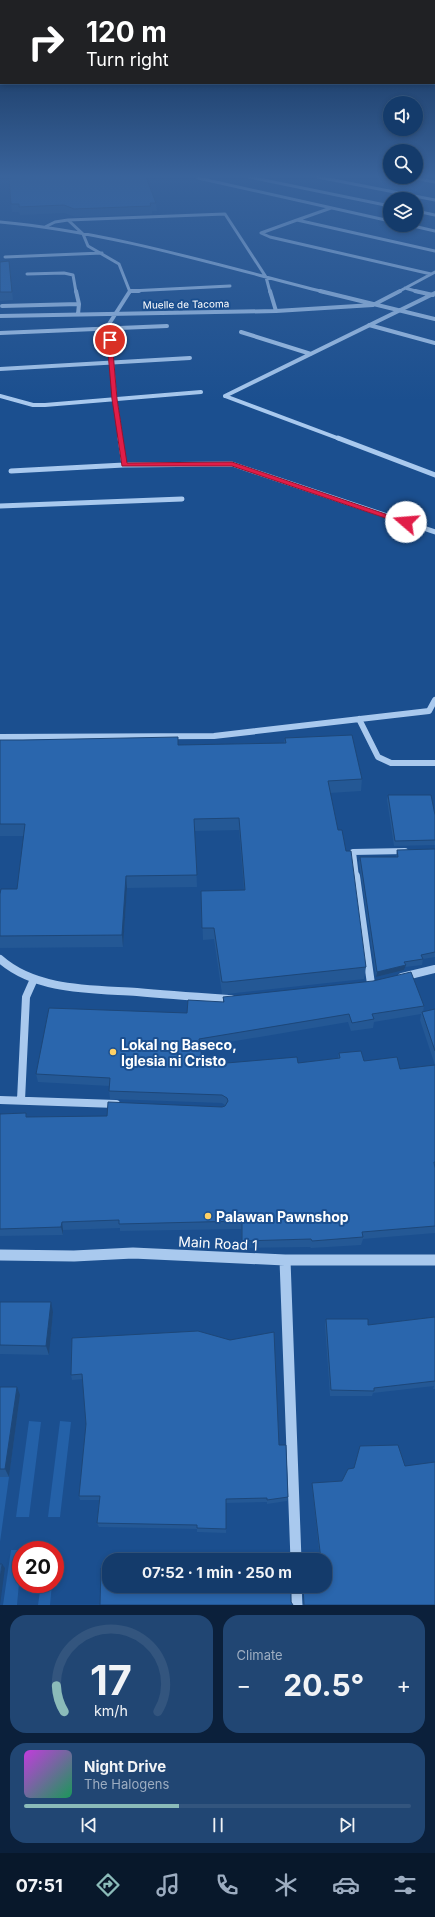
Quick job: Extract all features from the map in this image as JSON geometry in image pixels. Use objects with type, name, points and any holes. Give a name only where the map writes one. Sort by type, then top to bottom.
[{"type":"street","points":[[159,252],[435,319]]},
{"type":"street","points":[[250,252],[266,277],[276,311]]},
{"type":"street","points":[[342,252],[433,273]]},
{"type":"street","points":[[5,257],[102,253],[119,264],[130,291]]},
{"type":"street","points":[[27,274],[64,273],[73,275],[79,304],[78,314]]},
{"type":"street","points":[[373,305],[433,273]]},
{"type":"street","points":[[130,291],[230,286]]},
{"type":"street","points":[[404,288],[434,294]]},
{"type":"street","points":[[124,464],[111,362],[109,324],[117,314],[130,291]]},
{"type":"street","points":[[434,294],[226,396],[435,475]]},
{"type":"street","points":[[2,306],[79,304]]},
{"type":"street","name":"Muelle de Tacoma","points":[[0,316],[276,311],[373,305]]},
{"type":"street","points":[[369,325],[435,343]]},
{"type":"street","points":[[0,333],[109,330],[167,326]]},
{"type":"street","points":[[241,332],[311,354]]},
{"type":"street","points":[[0,369],[190,358]]},
{"type":"street","points":[[0,396],[32,405],[201,392]]},
{"type":"street","points":[[11,471],[124,464],[232,464],[435,532]]},
{"type":"street","points":[[0,506],[182,499]]},
{"type":"street","points":[[428,711],[435,700]]},
{"type":"street","points":[[0,737],[214,736],[428,711],[435,716]]},
{"type":"street","points":[[359,719],[378,757],[391,763],[435,763]]},
{"type":"street","points":[[371,983],[353,852],[413,851]]},
{"type":"street","points":[[0,959],[10,968],[34,979],[76,988],[227,1000],[243,998]]},
{"type":"street","points":[[393,979],[435,969]]},
{"type":"street","points":[[21,1100],[26,997],[34,979]]},
{"type":"street","points":[[0,1100],[122,1104]]},
{"type":"street","name":"Main Road 1","points":[[0,1255],[74,1256],[133,1253],[285,1260],[435,1260]]},
{"type":"street","points":[[285,1260],[296,1553]]},
{"type":"street","points":[[296,1593],[297,1605]]},
{"type":"shaded area","points":[[29,1421],[41,1422],[29,1517],[16,1517]]},
{"type":"shaded area","points":[[60,1421],[71,1422],[60,1517],[48,1517]]},
{"type":"shaded area","points":[[0,1477],[9,1477],[0,1542]]},
{"type":"shaded area","points":[[12,1550],[12,1593],[18,1593],[17,1605],[3,1605]]},
{"type":"shaded area","points":[[40,1593],[51,1593],[50,1605],[38,1605]]},
{"type":"building","points":[[9,261],[12,292],[0,292],[0,262]]},
{"type":"building","points":[[352,735],[362,779],[328,781],[338,830],[342,830],[346,851],[351,851],[366,967],[222,982],[214,928],[202,928],[201,891],[245,890],[239,818],[194,819],[197,875],[126,876],[122,935],[0,936],[1,889],[17,889],[25,824],[0,824],[0,740],[178,737],[178,745],[286,743],[285,738]]},
{"type":"building","points":[[388,795],[431,795],[435,815],[435,840],[395,841]]},
{"type":"building","points":[[435,849],[435,952],[421,955],[423,959],[404,962],[406,965],[377,972],[360,857],[398,857],[397,850]]},
{"type":"building","points":[[411,972],[424,1006],[372,1014],[374,1019],[352,1023],[349,1014],[199,1039],[203,1065],[297,1057],[298,1063],[340,1058],[339,1053],[361,1051],[364,1061],[397,1057],[400,1069],[435,1065],[435,1226],[362,1232],[363,1237],[312,1241],[311,1239],[242,1241],[242,1221],[119,1224],[119,1220],[62,1222],[61,1227],[0,1229],[0,1114],[26,1113],[26,1117],[107,1116],[108,1102],[222,1107],[225,1106],[228,1101],[227,1098],[222,1095],[109,1091],[110,1078],[36,1074],[49,1008],[187,1013],[188,1000],[224,1002],[223,997],[373,981]]},
{"type":"building","points":[[435,1009],[435,1051],[422,1012]]},
{"type":"building","points":[[0,1302],[51,1302],[46,1346],[0,1345]]},
{"type":"building","points":[[435,1317],[435,1381],[374,1388],[374,1391],[331,1390],[326,1319],[368,1319],[368,1325]]},
{"type":"building","points":[[198,1331],[230,1340],[274,1332],[279,1445],[286,1445],[288,1497],[267,1500],[267,1498],[226,1499],[226,1529],[197,1528],[197,1525],[97,1523],[100,1496],[79,1496],[86,1424],[82,1374],[71,1375],[72,1338]]},
{"type":"building","points":[[0,1387],[17,1387],[5,1469],[0,1469]]},
{"type":"building","points":[[398,1445],[405,1466],[435,1462],[435,1605],[304,1605],[303,1593],[332,1593],[332,1553],[320,1553],[312,1483],[342,1481],[348,1469],[354,1468],[360,1446]]},
{"type":"building","points":[[0,1564],[2,1564],[0,1579]]},
{"type":"building","points":[[101,1568],[102,1593],[291,1593],[291,1602],[293,1605],[100,1605]]},
{"type":"place","name":"Lokal ng Baseco, Iglesia ni Cristo","points":[[113,1052]]},
{"type":"place","name":"Palawan Pawnshop","points":[[208,1216]]},
{"type":"route","points":[[110,340],[115,399],[124,464],[232,464],[406,522]]}]
